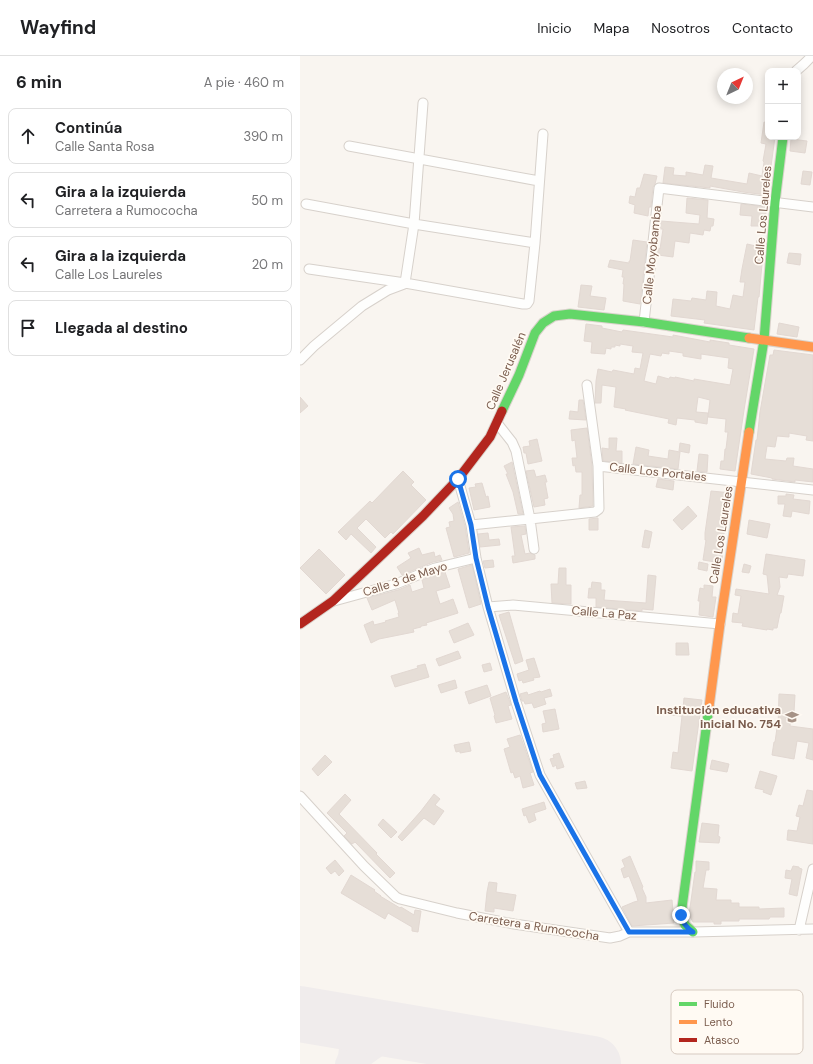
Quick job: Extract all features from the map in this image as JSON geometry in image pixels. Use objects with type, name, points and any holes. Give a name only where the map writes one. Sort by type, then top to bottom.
[{"type":"street","points":[[809,64],[812,56]]},
{"type":"street","points":[[405,284],[414,224],[423,103]]},
{"type":"street","points":[[309,269],[527,304],[529,301],[535,243],[543,134]]},
{"type":"street","name":"Calle Los Laureles","points":[[693,932],[687,928],[681,915],[720,624],[764,340],[775,202],[783,140]]},
{"type":"street","points":[[349,146],[539,181]]},
{"type":"street","name":"Calle Moyobamba","points":[[644,322],[660,188],[775,202]]},
{"type":"street","points":[[775,202],[813,207]]},
{"type":"street","points":[[306,204],[414,224],[535,243]]},
{"type":"street","points":[[300,360],[314,346],[362,306],[388,290],[405,284]]},
{"type":"street","name":"Calle Jerusalén","points":[[300,624],[333,601],[423,516],[458,479],[490,437],[519,375],[535,333],[543,323],[554,316],[570,314],[644,322],[813,347]]},
{"type":"street","points":[[471,525],[595,512],[599,509],[598,466],[587,384]]},
{"type":"street","points":[[497,423],[512,442],[516,451],[530,519],[534,549]]},
{"type":"street","name":"Calle Los Portales","points":[[598,466],[813,490]]},
{"type":"street","points":[[458,479],[471,525],[476,558],[488,607],[516,702],[540,775],[629,932]]},
{"type":"street","name":"Calle 3 de Mayo","points":[[333,601],[396,584],[435,568],[476,558]]},
{"type":"street","name":"Calle La Paz","points":[[488,607],[513,605],[720,624]]},
{"type":"street","name":"Carretera a Rumococha","points":[[300,796],[364,866],[396,897],[400,899],[457,913],[610,938],[629,932],[813,929]]},
{"type":"street","points":[[799,930],[813,869]]},
{"type":"building","points":[[764,122],[765,140],[775,140],[767,195],[710,186],[710,188],[663,183],[665,167],[674,168],[673,175],[686,176],[686,172],[703,175],[705,165],[713,166],[711,178],[747,184],[749,173],[762,176],[766,144],[761,143]]},
{"type":"building","points":[[791,140],[807,141],[805,153],[790,151]]},
{"type":"building","points":[[803,171],[812,172],[810,185],[801,184]]},
{"type":"building","points":[[644,174],[657,176],[653,187],[651,207],[649,207],[648,216],[634,213],[635,205],[629,203],[630,196],[635,197],[637,188],[640,188]]},
{"type":"building","points":[[687,198],[708,200],[707,218],[714,219],[713,226],[711,226],[710,231],[704,230],[703,235],[690,233],[689,243],[675,241],[673,257],[658,255],[658,248],[660,249],[663,229],[660,229],[661,221],[699,224],[700,215],[686,213]]},
{"type":"building","points":[[741,204],[767,207],[764,222],[759,222],[759,226],[751,226],[752,216],[740,215]]},
{"type":"building","points":[[633,240],[647,242],[640,304],[623,301],[623,270],[608,267],[610,260],[629,263]]},
{"type":"building","points":[[757,240],[764,242],[759,297],[754,330],[704,323],[705,320],[671,316],[673,299],[691,301],[692,298],[706,300],[707,291],[717,292],[716,306],[730,309],[733,295],[743,297],[745,282],[740,282],[747,244],[756,246]]},
{"type":"building","points":[[789,253],[801,254],[800,265],[787,263]]},
{"type":"building","points":[[581,285],[592,286],[590,296],[606,298],[604,310],[578,307]]},
{"type":"building","points":[[779,323],[799,327],[797,337],[777,334]]},
{"type":"building","points":[[586,324],[602,326],[602,328],[622,332],[623,330],[673,337],[673,335],[710,342],[710,340],[729,343],[729,345],[754,349],[735,471],[720,469],[721,461],[724,461],[728,432],[725,432],[726,419],[708,417],[710,400],[698,397],[696,412],[708,413],[707,424],[695,422],[695,420],[677,418],[676,425],[668,423],[669,419],[614,407],[616,387],[602,385],[601,403],[595,403],[598,369],[634,374],[635,368],[640,369],[643,353],[632,352],[633,346],[620,344],[620,346],[615,345],[615,347],[611,347],[611,349],[606,348],[605,354],[591,353],[592,342],[584,341]],"holes":[[[669,351],[683,353],[683,356],[701,359],[701,354],[729,358],[728,368],[733,369],[730,385],[694,379],[694,381],[675,377],[670,377],[669,379],[658,376],[656,384],[644,381],[650,354],[661,356],[662,353],[669,354]]]},
{"type":"building","points":[[774,350],[813,355],[813,441],[806,440],[807,436],[789,433],[789,437],[777,436],[775,447],[767,446],[765,459],[786,461],[787,458],[794,458],[793,466],[813,469],[813,482],[795,480],[795,482],[751,474],[770,355],[773,355]]},
{"type":"building","points":[[300,397],[308,406],[300,413]]},
{"type":"building","points":[[579,400],[583,400],[586,420],[569,419],[570,411],[578,412]]},
{"type":"building","points":[[587,428],[592,466],[593,506],[579,508],[580,495],[582,495],[582,472],[576,472],[575,465],[573,466],[572,458],[577,458],[575,440],[572,441],[571,430]]},
{"type":"building","points":[[609,438],[617,438],[616,451],[622,451],[622,463],[603,461],[602,448],[609,449]]},
{"type":"building","points":[[537,439],[542,461],[528,464],[523,447],[530,446],[529,441]]},
{"type":"building","points":[[680,443],[690,445],[689,453],[679,451]]},
{"type":"building","points":[[636,447],[649,450],[648,456],[668,459],[669,450],[680,452],[678,469],[633,464]]},
{"type":"building","points":[[699,454],[708,455],[707,472],[697,471]]},
{"type":"building","points":[[512,462],[523,514],[518,514],[513,492],[506,474],[508,474],[504,466]]},
{"type":"building","points":[[534,470],[536,477],[545,475],[548,498],[544,499],[545,505],[534,507],[526,471]]},
{"type":"building","points":[[403,471],[414,482],[411,485],[426,500],[393,534],[391,532],[385,538],[366,519],[357,528],[376,547],[371,553],[351,534],[346,540],[338,532],[370,501],[372,503]]},
{"type":"building","points":[[658,479],[674,481],[673,490],[656,487]]},
{"type":"building","points":[[482,483],[486,497],[488,496],[490,507],[474,510],[469,488],[476,487],[475,484]]},
{"type":"building","points":[[711,491],[732,493],[728,520],[725,520],[724,534],[721,534],[720,553],[723,553],[721,563],[703,560]]},
{"type":"building","points":[[786,494],[794,495],[793,499],[810,501],[809,514],[792,511],[791,517],[783,516],[785,504],[778,504],[778,496],[786,496]]},
{"type":"building","points":[[458,502],[465,526],[469,553],[454,557],[446,528],[450,527],[449,522],[454,521],[453,514],[449,508]]},
{"type":"building","points":[[688,506],[697,516],[682,530],[673,520]]},
{"type":"building","points":[[598,518],[598,530],[589,530],[589,519]]},
{"type":"building","points":[[749,520],[770,524],[767,538],[747,534]]},
{"type":"building","points":[[525,526],[526,534],[521,535],[525,554],[530,553],[535,555],[535,559],[513,563],[512,556],[515,556],[511,527]]},
{"type":"building","points":[[645,530],[652,532],[649,548],[642,547]]},
{"type":"building","points":[[488,533],[489,540],[499,539],[500,545],[480,547],[478,534]]},
{"type":"building","points":[[419,548],[422,555],[434,552],[435,557],[440,555],[442,560],[433,562],[402,575],[397,567],[411,558],[408,553]]},
{"type":"building","points":[[319,549],[345,575],[326,594],[300,568]]},
{"type":"building","points":[[766,554],[805,560],[803,576],[788,574],[787,578],[779,577],[780,587],[777,595],[784,596],[777,628],[773,628],[773,630],[742,626],[743,623],[732,622],[733,613],[738,614],[741,596],[735,595],[736,589],[769,594],[767,575],[763,574]]},
{"type":"building","points":[[493,560],[494,567],[485,568],[483,561]]},
{"type":"building","points":[[699,562],[708,564],[707,571],[698,569]]},
{"type":"building","points":[[744,564],[751,566],[749,573],[742,572]]},
{"type":"building","points":[[472,565],[481,604],[469,608],[458,569]]},
{"type":"building","points":[[559,568],[566,568],[566,585],[571,585],[571,604],[552,603],[551,584],[558,584]]},
{"type":"building","points":[[445,572],[450,587],[436,591],[440,604],[453,599],[458,613],[426,623],[427,625],[413,629],[414,632],[379,639],[371,643],[364,625],[373,621],[374,625],[386,622],[385,621],[399,617],[399,613],[395,600],[372,610],[367,598],[398,590],[410,585],[412,592],[424,588],[422,580]]},
{"type":"building","points":[[648,575],[656,576],[653,610],[642,609],[642,611],[596,607],[596,598],[588,598],[589,588],[591,589],[592,582],[601,583],[601,590],[605,590],[604,600],[646,603]]},
{"type":"building","points":[[704,585],[713,586],[712,597],[716,597],[713,617],[699,615],[700,601],[698,601],[700,588],[704,589]]},
{"type":"building","points":[[509,612],[523,661],[515,664],[499,615]]},
{"type":"building","points":[[468,623],[474,635],[454,643],[449,631]]},
{"type":"building","points":[[676,643],[688,643],[689,655],[676,655]]},
{"type":"building","points":[[458,651],[461,658],[439,666],[436,659]]},
{"type":"building","points":[[534,658],[540,677],[533,678],[534,680],[523,683],[522,680],[519,681],[517,674],[529,670],[526,660]]},
{"type":"building","points":[[490,663],[492,670],[484,672],[482,665]]},
{"type":"building","points":[[425,664],[429,677],[395,687],[391,676],[418,668],[417,666]]},
{"type":"building","points":[[455,680],[457,688],[441,693],[438,685]]},
{"type":"building","points":[[487,685],[491,696],[469,704],[465,692]]},
{"type":"building","points":[[550,689],[552,696],[544,698],[546,704],[534,708],[532,703],[525,704],[524,701],[522,701],[520,694],[527,692],[528,695]]},
{"type":"building","points":[[506,692],[511,705],[508,706],[512,719],[496,723],[490,698]]},
{"type":"building","points":[[779,694],[795,695],[794,712],[791,711],[790,726],[813,729],[813,760],[806,758],[809,743],[797,741],[794,759],[772,755],[778,728]]},
{"type":"building","points":[[684,698],[702,700],[692,771],[671,768],[673,752],[678,753],[682,716],[670,715],[671,708],[683,709]]},
{"type":"building","points":[[555,709],[559,729],[543,732],[542,724],[546,723],[543,711]]},
{"type":"building","points":[[520,735],[533,772],[530,773],[534,785],[523,788],[520,776],[515,778],[513,772],[511,773],[504,749],[510,747],[507,739]]},
{"type":"building","points":[[469,742],[471,751],[460,753],[460,751],[456,752],[454,745]]},
{"type":"building","points":[[559,753],[564,767],[557,769],[556,765],[553,767],[550,759],[554,758],[553,755]]},
{"type":"building","points":[[325,755],[332,762],[318,776],[312,769]]},
{"type":"building","points":[[712,760],[729,764],[727,772],[710,769]]},
{"type":"building","points":[[760,771],[777,776],[771,795],[763,792],[764,790],[755,788]]},
{"type":"building","points":[[585,781],[587,788],[577,789],[575,783]]},
{"type":"building","points":[[807,790],[813,791],[813,844],[787,840],[788,830],[797,831],[800,817],[796,816],[799,805],[803,806]]},
{"type":"building","points":[[345,794],[351,800],[339,814],[395,873],[390,878],[355,842],[352,844],[344,836],[347,833],[327,813]]},
{"type":"building","points":[[434,794],[440,799],[435,805],[444,811],[434,825],[424,818],[402,841],[398,837]]},
{"type":"building","points":[[544,802],[546,809],[534,813],[536,820],[529,823],[526,815],[524,816],[522,809]]},
{"type":"building","points":[[383,819],[397,832],[391,838],[378,825]]},
{"type":"building","points":[[702,823],[719,825],[719,843],[699,842]]},
{"type":"building","points":[[630,856],[643,887],[646,903],[672,900],[674,923],[632,926],[622,907],[638,901],[629,876],[624,878],[621,869],[625,867],[622,860]]},
{"type":"building","points":[[335,860],[344,871],[339,876],[335,871],[331,874],[326,868]]},
{"type":"building","points":[[696,861],[709,862],[709,870],[706,870],[703,888],[717,889],[716,900],[731,900],[731,903],[739,903],[739,907],[759,907],[759,909],[784,908],[784,917],[721,921],[721,924],[714,924],[714,922],[693,922],[689,915],[696,872]]},
{"type":"building","points":[[793,866],[802,869],[797,896],[789,894],[792,879],[785,878],[786,870],[791,871]]},
{"type":"building","points":[[351,875],[375,890],[374,891],[380,896],[400,908],[401,907],[414,915],[415,910],[421,911],[418,932],[412,931],[412,927],[388,913],[385,919],[341,893]]},
{"type":"building","points":[[489,882],[497,883],[496,892],[516,895],[513,911],[494,908],[494,912],[485,911]]},
{"type":"taxiway","points":[[303,1014],[330,1021],[343,1030],[349,1041],[350,1047],[350,1053],[346,1064]]},
{"type":"taxiway","points":[[353,1064],[375,1048],[390,1040],[415,1036],[431,1036]]},
{"type":"runway","points":[[300,1014],[593,1064]]},
{"type":"traffic: fast","points":[[749,432],[764,340],[775,202],[783,140]]},
{"type":"traffic: fast","points":[[502,411],[519,375],[535,333],[543,323],[554,316],[570,314],[644,322],[749,338]]},
{"type":"traffic: fast","points":[[693,932],[685,925],[681,915],[709,707]]},
{"type":"traffic: slow","points":[[749,338],[813,347]]},
{"type":"traffic: slow","points":[[709,707],[749,432]]},
{"type":"traffic: jam","points":[[300,624],[333,601],[423,516],[458,479],[490,437],[502,411]]},
{"type":"place","name":"Institución educativa inicial No. 754","points":[[792,717]]},
{"type":"route","points":[[458,479],[471,525],[476,558],[488,607],[516,702],[540,775],[629,932],[693,932],[687,928],[681,915]]}]
